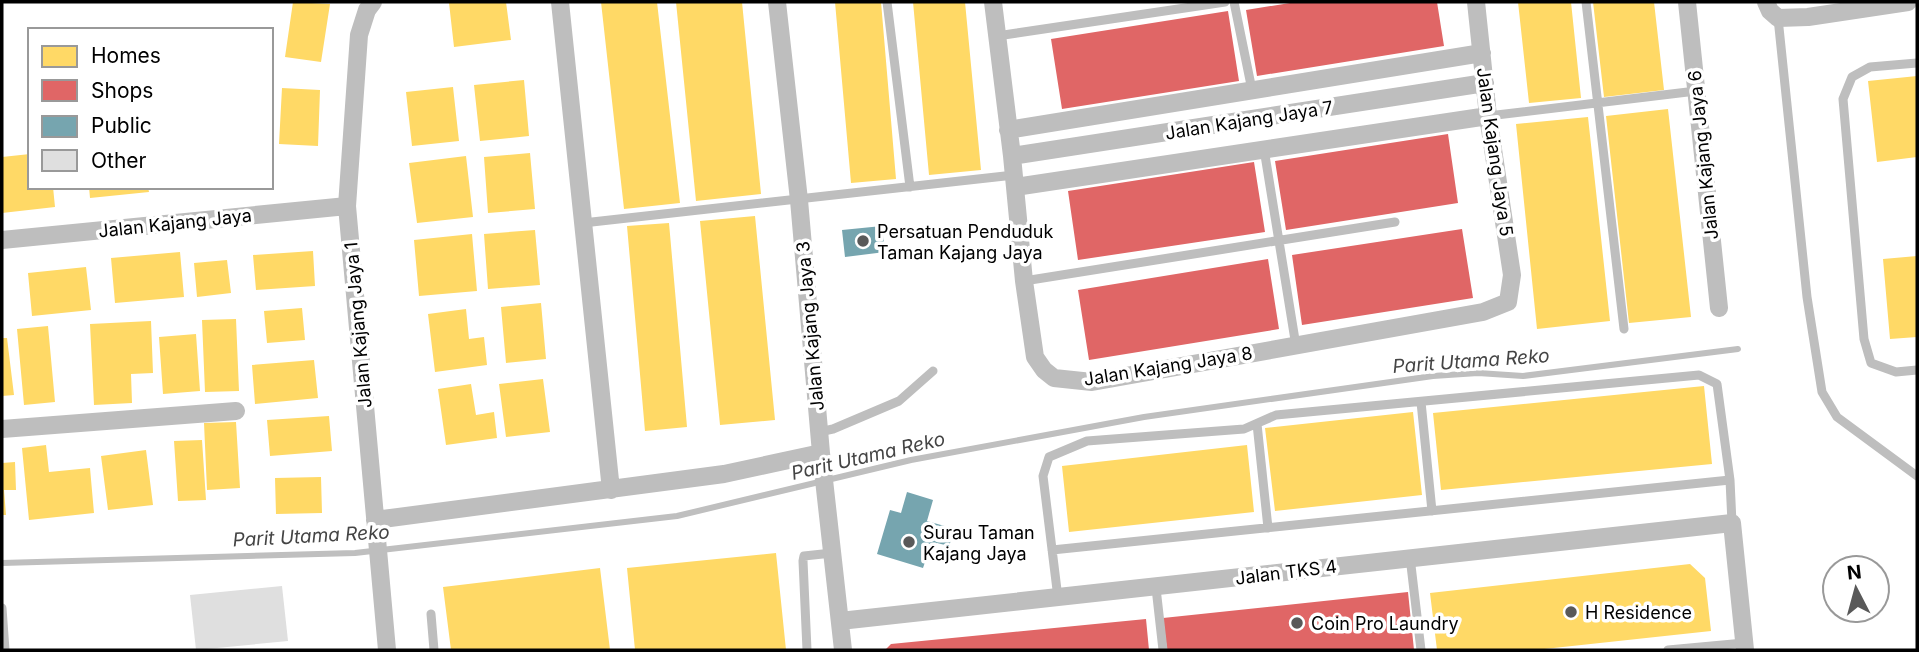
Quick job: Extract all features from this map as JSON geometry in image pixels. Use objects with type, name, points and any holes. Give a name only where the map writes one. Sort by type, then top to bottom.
[{"type":"street","name":"Jalan Kajang Jaya 1","points":[[373,2],[367,10],[359,35],[347,206],[387,650]]},
{"type":"street","points":[[560,2],[611,490]]},
{"type":"street","name":"Jalan Kajang Jaya 3","points":[[777,2],[799,200],[821,456],[843,650]]},
{"type":"street","name":"Jalan Kajang Jaya 8","points":[[993,2],[1035,357],[1054,378],[1092,382],[1483,312],[1508,302]]},
{"type":"street","name":"Jalan Kajang Jaya 5","points":[[1476,2],[1512,275],[1508,302]]},
{"type":"street","name":"Jalan Kajang Jaya 6","points":[[1687,2],[1719,308]]},
{"type":"street","points":[[1766,2],[1778,18],[1808,17],[1908,2]]},
{"type":"street","points":[[1009,130],[1482,53]]},
{"type":"street","name":"Jalan Kajang Jaya 7","points":[[1012,156],[1485,83]]},
{"type":"street","points":[[1015,181],[1264,149],[1489,116]]},
{"type":"street","name":"Jalan Kajang Jaya","points":[[2,240],[347,206]]},
{"type":"street","points":[[2,429],[236,411]]},
{"type":"street","points":[[375,524],[724,474],[821,456]]},
{"type":"street","points":[[1732,523],[1744,647]]},
{"type":"street","name":"Jalan TKS 4","points":[[840,621],[1732,523]]},
{"type":"lane","points":[[887,2],[910,187]]},
{"type":"lane","points":[[997,36],[1225,2]]},
{"type":"lane","points":[[1234,2],[1252,90]]},
{"type":"lane","points":[[1586,2],[1625,329]]},
{"type":"lane","points":[[1778,18],[1807,297],[1822,392],[1837,416],[1917,476]]},
{"type":"lane","points":[[1917,63],[1870,67],[1852,77],[1843,99],[1864,339],[1871,363],[1896,372],[1917,370]]},
{"type":"lane","points":[[1489,116],[1696,91]]},
{"type":"lane","points":[[1264,149],[1296,346]]},
{"type":"lane","points":[[583,223],[910,187],[1015,181]]},
{"type":"lane","points":[[1024,281],[1395,222]]},
{"type":"lane","points":[[819,432],[844,425],[899,401],[933,371]]},
{"type":"lane","points":[[1058,598],[1043,476],[1049,457],[1087,441],[1244,429],[1276,415],[1699,375],[1717,384],[1730,480],[1732,523]]},
{"type":"lane","points":[[1421,402],[1432,511]]},
{"type":"lane","points":[[1257,424],[1268,528]]},
{"type":"lane","points":[[1052,550],[1730,480]]},
{"type":"lane","points":[[807,650],[804,556],[832,553]]},
{"type":"lane","points":[[1410,557],[1421,650]]},
{"type":"lane","points":[[1156,588],[1163,650]]},
{"type":"lane","points":[[2,608],[5,650]]},
{"type":"lane","points":[[431,614],[434,650]]},
{"type":"lane","points":[[1668,650],[1744,647]]},
{"type":"building: Homes","points":[[293,2],[330,4],[321,62],[285,57]]},
{"type":"building: Homes","points":[[506,2],[511,40],[454,47],[449,3]]},
{"type":"building: Homes","points":[[601,2],[657,2],[680,203],[624,209]]},
{"type":"building: Homes","points":[[676,2],[742,2],[761,194],[696,201]]},
{"type":"building: Homes","points":[[835,2],[881,2],[896,179],[851,183]]},
{"type":"building: Homes","points":[[913,2],[965,2],[981,170],[929,175]]},
{"type":"building: Homes","points":[[1518,2],[1571,2],[1581,98],[1529,103]]},
{"type":"building: Homes","points":[[1593,2],[1654,2],[1664,90],[1604,97]]},
{"type":"building: Homes","points":[[1917,76],[1917,157],[1877,162],[1868,81]]},
{"type":"building: Homes","points":[[524,80],[529,136],[480,141],[474,85]]},
{"type":"building: Homes","points":[[453,87],[459,141],[412,146],[406,92]]},
{"type":"building: Homes","points":[[282,88],[320,90],[318,146],[279,144]]},
{"type":"building: Homes","points":[[1668,109],[1691,317],[1629,323],[1606,116]]},
{"type":"building: Homes","points":[[1588,117],[1610,321],[1537,329],[1516,124]]},
{"type":"building: Homes","points":[[530,153],[535,209],[488,213],[484,157]]},
{"type":"building: Homes","points":[[28,154],[28,189],[53,189],[55,207],[2,213],[2,157]]},
{"type":"building: Homes","points":[[466,156],[473,217],[417,223],[409,163]]},
{"type":"building: Homes","points":[[89,189],[148,189],[149,192],[90,198]]},
{"type":"building: Homes","points":[[755,216],[775,420],[720,425],[700,221]]},
{"type":"building: Homes","points":[[669,223],[687,427],[645,431],[627,226]]},
{"type":"building: Homes","points":[[535,230],[540,285],[488,289],[484,234]]},
{"type":"building: Homes","points":[[472,234],[477,291],[419,296],[414,240]]},
{"type":"building: Homes","points":[[313,251],[315,286],[256,290],[253,255]]},
{"type":"building: Homes","points":[[180,252],[184,297],[115,303],[111,258]]},
{"type":"building: Homes","points":[[1917,256],[1917,337],[1890,339],[1883,259]]},
{"type":"building: Homes","points":[[227,260],[231,293],[197,297],[194,263]]},
{"type":"building: Homes","points":[[86,267],[91,310],[32,316],[28,273]]},
{"type":"building: Homes","points":[[541,303],[546,359],[506,363],[501,307]]},
{"type":"building: Homes","points":[[302,308],[305,340],[267,343],[264,311]]},
{"type":"building: Homes","points":[[466,309],[469,339],[484,337],[487,365],[435,372],[428,314]]},
{"type":"building: Homes","points":[[236,319],[239,391],[205,392],[202,320]]},
{"type":"building: Homes","points":[[151,321],[153,373],[131,374],[132,403],[94,405],[90,324]]},
{"type":"building: Homes","points":[[48,326],[55,402],[24,405],[17,329]]},
{"type":"building: Homes","points":[[196,334],[200,391],[163,394],[159,337]]},
{"type":"building: Homes","points":[[2,338],[7,338],[14,395],[2,396]]},
{"type":"building: Homes","points":[[314,360],[318,398],[255,404],[252,365]]},
{"type":"building: Homes","points":[[543,379],[550,432],[506,437],[499,384]]},
{"type":"building: Homes","points":[[471,384],[476,415],[494,412],[497,438],[446,445],[438,389]]},
{"type":"building: Homes","points":[[1704,386],[1712,464],[1441,490],[1433,413]]},
{"type":"building: Homes","points":[[1413,412],[1422,495],[1275,511],[1265,428]]},
{"type":"building: Homes","points":[[329,416],[332,451],[270,456],[267,420]]},
{"type":"building: Homes","points":[[236,422],[240,488],[207,490],[204,423]]},
{"type":"building: Homes","points":[[202,440],[206,500],[178,501],[174,441]]},
{"type":"building: Homes","points":[[46,445],[49,472],[90,468],[94,513],[29,520],[22,448]]},
{"type":"building: Homes","points":[[1247,445],[1254,512],[1069,532],[1062,466]]},
{"type":"building: Homes","points":[[146,450],[153,505],[108,510],[101,456]]},
{"type":"building: Homes","points":[[15,462],[16,490],[4,490],[6,515],[2,515],[2,463]]},
{"type":"building: Homes","points":[[321,477],[322,513],[276,514],[275,478]]},
{"type":"building: Homes","points":[[776,553],[786,650],[635,650],[627,568]]},
{"type":"building: Homes","name":"H Residence","points":[[1690,564],[1705,578],[1711,631],[1535,650],[1437,650],[1430,593]]},
{"type":"building: Homes","points":[[600,568],[610,650],[451,650],[443,587]]},
{"type":"building: Shops","points":[[1296,2],[1437,2],[1444,46],[1257,76],[1246,10]]},
{"type":"building: Shops","points":[[1228,11],[1239,81],[1062,109],[1051,39]]},
{"type":"building: Shops","points":[[1448,134],[1458,203],[1286,230],[1275,161]]},
{"type":"building: Shops","points":[[1254,162],[1265,232],[1078,260],[1068,191]]},
{"type":"building: Shops","points":[[1462,229],[1473,298],[1302,325],[1292,255]]},
{"type":"building: Shops","points":[[1268,259],[1279,329],[1089,360],[1078,290]]},
{"type":"building: Shops","points":[[1408,592],[1414,650],[1167,650],[1163,618]]},
{"type":"building: Shops","points":[[1146,619],[1149,650],[885,650],[891,644]]},
{"type":"building: Public","name":"Persatuan Penduduk Taman Kajang Jaya","points":[[882,226],[885,252],[845,257],[842,230]]},
{"type":"building: Public","points":[[907,492],[933,500],[927,521],[955,529],[949,546],[937,543],[934,552],[929,550],[923,568],[877,554],[890,510],[901,513]]},
{"type":"building: Other","points":[[282,586],[288,641],[196,650],[190,595]]},
{"type":"waterway","name":"Parit Utama Reko","points":[[2,563],[355,553],[677,516],[911,460],[1144,417],[1433,376],[1478,373],[1523,376],[1738,349]]},
{"type":"place","name":"Persatuan Penduduk Taman Kajang Jaya","points":[[863,241]]},
{"type":"place","name":"Surau Taman Kajang Jaya","points":[[909,542]]},
{"type":"place","name":"H Residence","points":[[1571,612]]},
{"type":"place","name":"Coin Pro Laundry","points":[[1297,623]]}]
